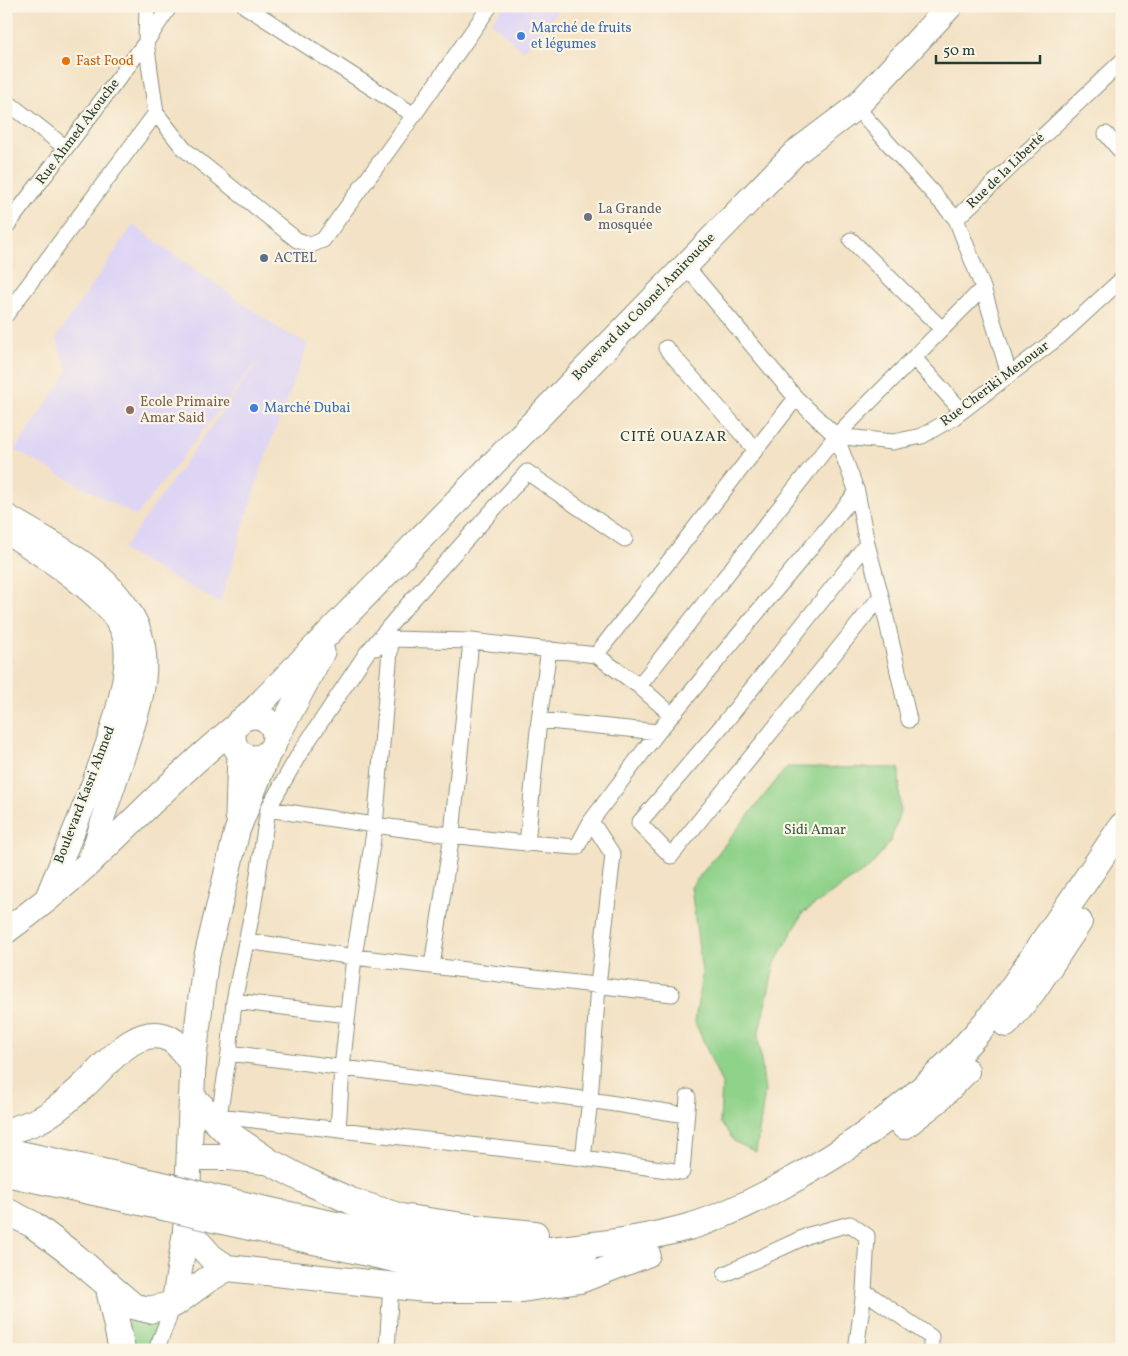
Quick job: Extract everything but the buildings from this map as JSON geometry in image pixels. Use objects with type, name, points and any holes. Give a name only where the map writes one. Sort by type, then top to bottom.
[{"type":"highway","points":[[186,1229],[211,1257],[227,1268],[426,1289],[522,1288],[580,1280],[653,1243],[751,1202],[809,1172],[853,1144],[906,1105],[976,1034],[1013,987],[1122,826]]},
{"type":"highway","points":[[192,1097],[229,1134],[270,1162],[351,1201],[401,1216],[484,1229],[565,1237],[653,1243],[695,1242],[788,1203],[821,1185],[856,1163],[935,1102],[982,1054],[1033,991],[1122,858]]},
{"type":"highway","points":[[6,1132],[40,1120],[80,1090],[124,1047],[138,1038],[152,1035],[170,1038],[181,1048],[193,1064]]},
{"type":"highway","points":[[6,1151],[170,1198],[413,1263],[458,1268],[530,1270],[653,1243]]},
{"type":"highway","points":[[190,1157],[230,1157],[270,1162]]},
{"type":"highway","points":[[6,1173],[170,1198]]},
{"type":"highway","points":[[6,1212],[32,1224],[133,1306],[149,1310],[174,1304],[227,1268]]},
{"type":"highway","points":[[108,1284],[122,1350]]},
{"type":"main road","name":"Bouevard du Colonel Amirouche","points":[[6,931],[44,902],[88,864],[201,757],[239,735],[344,616],[685,265],[795,153],[856,107],[950,6]]},
{"type":"main road","name":"Boulevard Kasri Ahmed","points":[[6,515],[96,572],[123,600],[131,613],[140,632],[145,654],[145,676],[140,704],[98,800],[44,902]]},
{"type":"main road","name":"Boulevard Kasri Ahmed","points":[[6,532],[90,593],[114,618],[125,640],[126,668],[98,800],[88,864]]},
{"type":"main road","name":"Bouevard du Colonel Amirouche","points":[[238,831],[271,746],[315,664],[344,616]]},
{"type":"main road","points":[[262,717],[272,726],[271,746],[263,756],[252,758],[239,735],[262,717]]},
{"type":"main road","points":[[174,1304],[186,1229],[193,1064],[205,964],[238,831],[239,735]]},
{"type":"main road","points":[[98,800],[124,809],[144,810]]},
{"type":"street","points":[[147,6],[146,42],[156,113],[184,149],[297,240],[311,244],[323,240],[490,6]]},
{"type":"street","name":"Rue Ahmed Akouche","points":[[6,227],[146,42],[170,6]]},
{"type":"street","points":[[245,6],[414,115]]},
{"type":"street","name":"Rue de la Liberté","points":[[856,107],[956,219],[1122,61]]},
{"type":"street","points":[[6,102],[66,148]]},
{"type":"street","points":[[9,306],[156,113]]},
{"type":"street","points":[[1106,134],[1122,152]]},
{"type":"street","points":[[956,219],[983,288],[1010,374]]},
{"type":"street","points":[[851,240],[942,330]]},
{"type":"street","points":[[685,265],[796,398],[836,436],[857,492],[867,544],[881,596],[909,720]]},
{"type":"street","name":"Rue Cheriki Menouar","points":[[836,436],[893,442],[922,436],[962,411],[1060,336],[1122,279]]},
{"type":"street","points":[[639,686],[836,436],[983,288]]},
{"type":"street","points":[[666,348],[755,449]]},
{"type":"street","points":[[914,358],[962,411]]},
{"type":"street","points":[[596,656],[796,398]]},
{"type":"street","points":[[625,538],[527,472],[366,654],[298,756],[268,809],[247,941],[234,1001],[229,1052],[219,1116],[583,1158],[682,1172],[688,1097]]},
{"type":"street","points":[[268,809],[375,826],[527,844],[576,847],[591,821],[658,732],[857,492]]},
{"type":"street","points":[[867,544],[726,721],[639,823],[671,856],[881,596]]},
{"type":"street","points":[[366,654],[391,639],[471,641],[596,656],[639,686],[672,715]]},
{"type":"street","points":[[338,1130],[342,1068],[354,957],[375,826],[391,639]]},
{"type":"street","points":[[432,966],[452,834],[471,641]]},
{"type":"street","points":[[527,844],[539,720],[549,649]]},
{"type":"street","points":[[539,720],[658,732]]},
{"type":"street","points":[[583,1158],[590,1100],[598,985],[613,855],[591,821]]},
{"type":"street","points":[[247,941],[354,957],[672,994]]},
{"type":"street","points":[[234,1001],[348,1015]]},
{"type":"street","points":[[229,1052],[590,1100],[686,1115]]},
{"type":"street","points":[[725,1274],[809,1235],[850,1224],[867,1236],[864,1290],[856,1350]]},
{"type":"street","points":[[387,1350],[391,1286]]},
{"type":"street","points":[[864,1290],[931,1337],[931,1350]]},
{"type":"street","points":[[156,1350],[174,1304]]},
{"type":"shaded area","name":"Marché de fruits et légumes","points":[[505,6],[562,6],[523,51],[491,22]]},
{"type":"shaded area","name":"Ecole Primaire Amar Said","points":[[133,225],[281,330],[308,344],[260,472],[220,603],[122,550],[268,348],[136,516],[15,450],[68,371],[56,338]]},
{"type":"green space","name":"Sidi Amar","points":[[787,767],[899,768],[900,812],[891,840],[871,866],[803,913],[775,963],[758,1036],[765,1092],[756,1152],[735,1142],[720,1122],[722,1084],[695,1022],[702,973],[691,887]]},
{"type":"green space","points":[[127,1309],[160,1317],[148,1350],[131,1350]]},
{"type":"place","name":"Marché de fruits et légumes","points":[[521,36]]},
{"type":"place","name":"Fast Food","points":[[66,61]]},
{"type":"place","name":"La Grande mosquée","points":[[588,217]]},
{"type":"place","name":"ACTEL","points":[[264,258]]},
{"type":"place","name":"Marché Dubai","points":[[254,408]]},
{"type":"place","name":"Ecole Primaire Amar Said","points":[[130,410]]},
{"type":"district","name":"CITÉ OUAZAR","points":[[674,437]]}]
